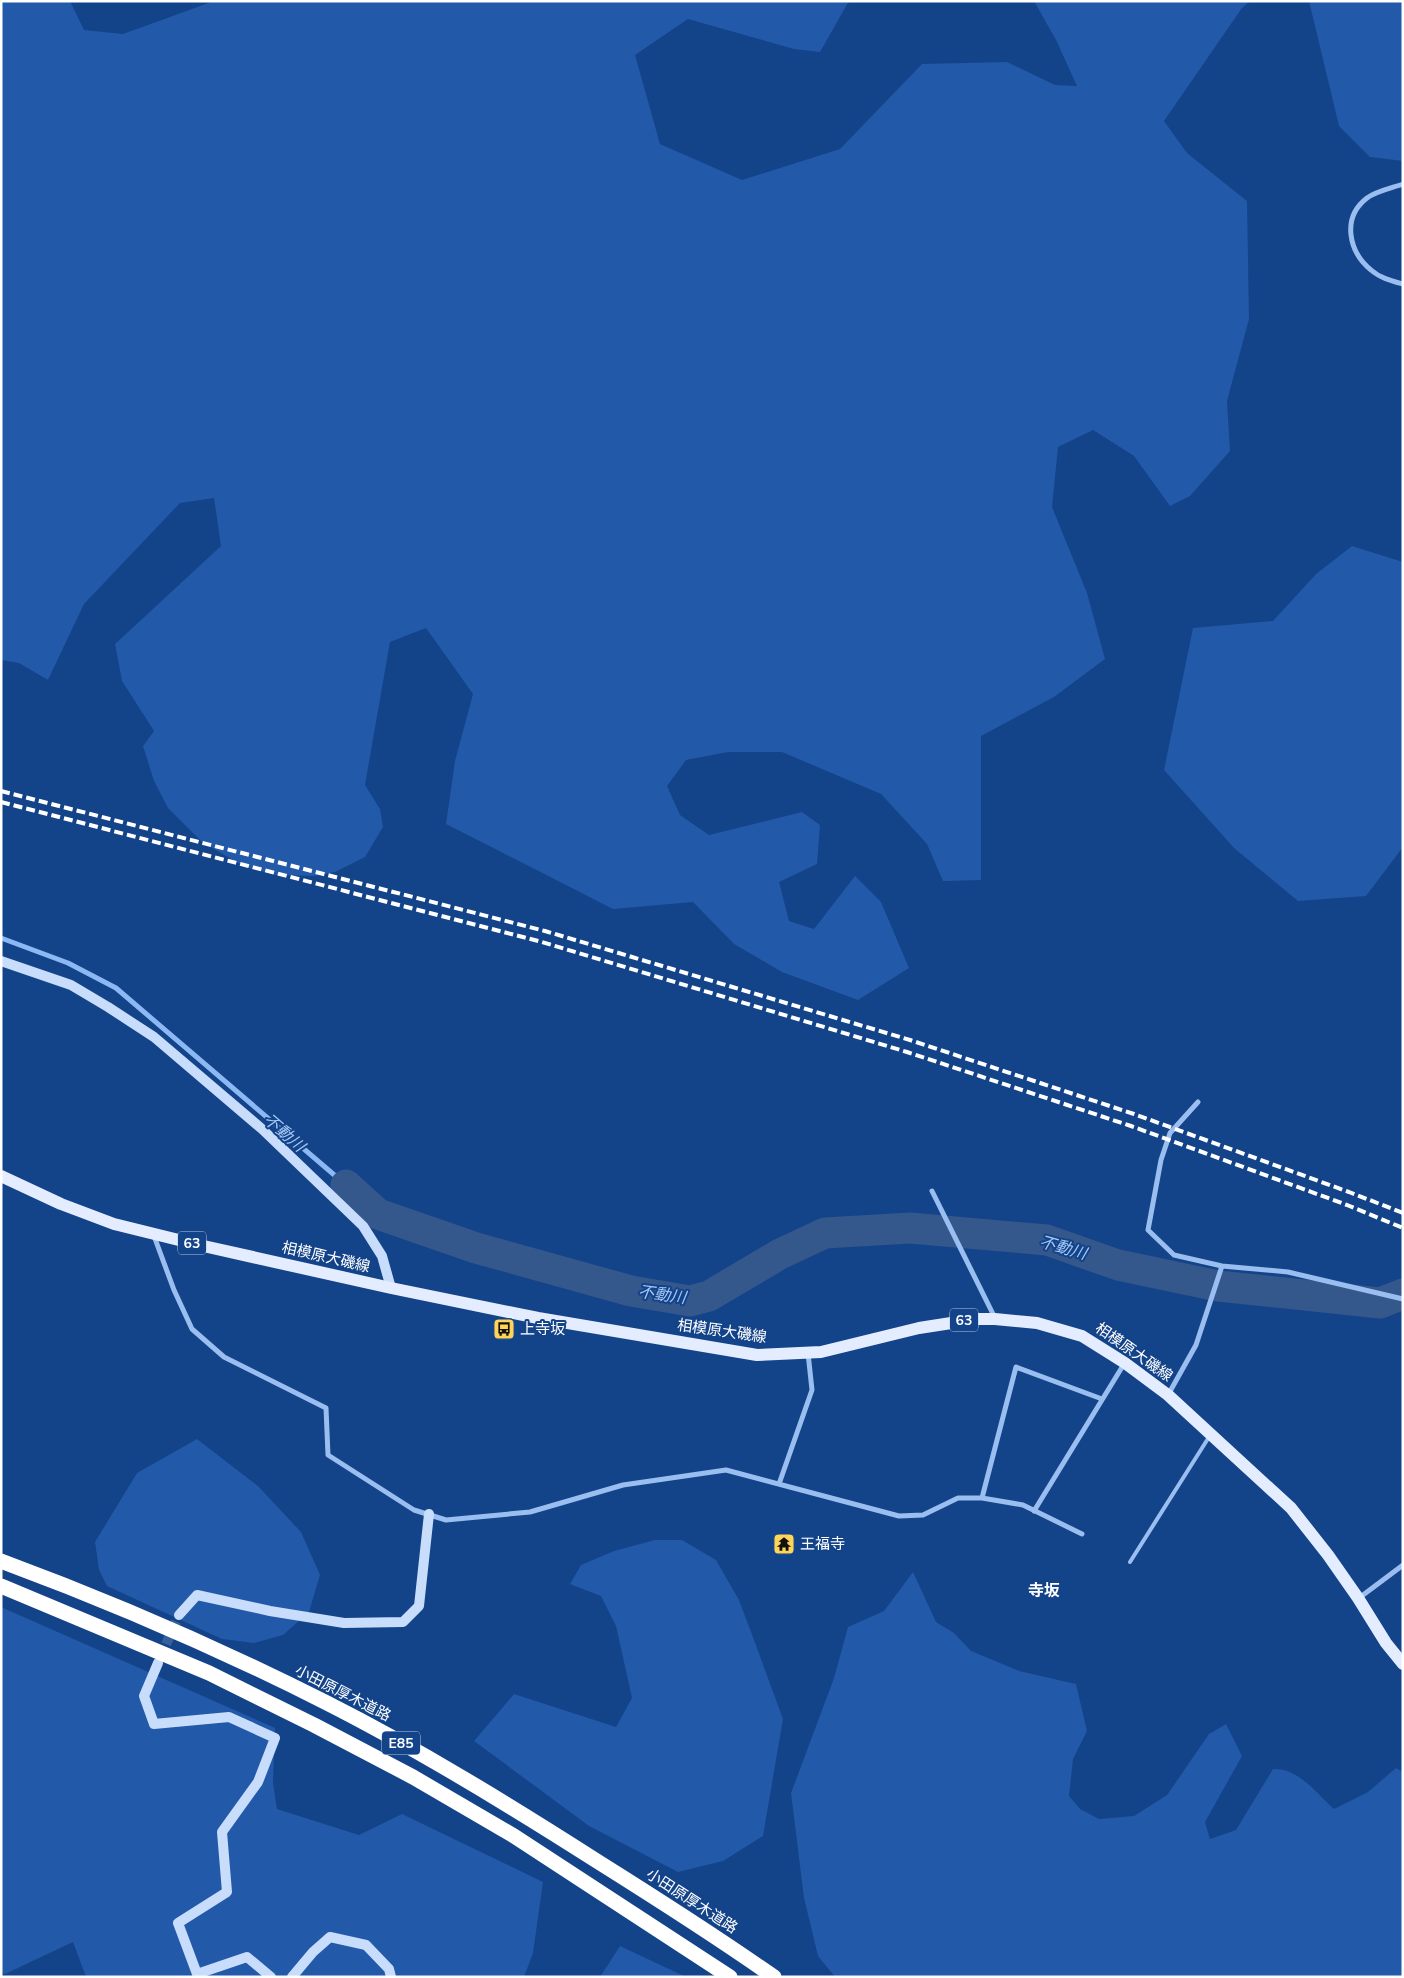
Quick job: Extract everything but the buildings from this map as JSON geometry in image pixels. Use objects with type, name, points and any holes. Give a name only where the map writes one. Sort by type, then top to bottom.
[{"type":"highway","name":"小田原厚木道路","points":[[1,1561],[127,1610],[221,1652],[359,1720],[524,1814],[715,1936],[774,1977]]},
{"type":"highway","name":"E85","points":[[1,1586],[208,1673],[314,1725],[413,1777],[514,1836],[730,1977]]},
{"type":"main road","name":"相模原大磯線","points":[[1,1176],[61,1204],[114,1224],[391,1288],[538,1318],[725,1350],[757,1354],[821,1352],[950,1322],[995,1319],[1036,1323],[1082,1336],[1125,1363],[1168,1395],[1290,1508],[1328,1555],[1386,1643],[1403,1664]]},
{"type":"street","points":[[1403,184],[1368,197],[1353,217],[1350,227],[1351,244],[1361,260],[1372,271],[1387,279],[1403,284]]},
{"type":"street","points":[[1,961],[71,985],[108,1006],[154,1038],[262,1129],[363,1226],[382,1256],[391,1288]]},
{"type":"street","points":[[1198,1102],[1170,1133],[1161,1160],[1148,1230],[1174,1255],[1222,1266],[1288,1272],[1403,1299]]},
{"type":"street","points":[[932,1191],[995,1319]]},
{"type":"street","points":[[152,1233],[174,1290],[192,1329],[224,1356],[326,1408],[328,1455],[414,1510],[446,1520],[530,1512],[623,1485],[726,1470],[899,1516],[923,1515],[958,1498],[982,1498],[1023,1505],[1082,1534]]},
{"type":"street","points":[[1168,1395],[1196,1345],[1222,1266]]},
{"type":"street","points":[[779,1484],[812,1390],[808,1353]]},
{"type":"street","points":[[1034,1511],[1125,1363]]},
{"type":"street","points":[[982,1498],[1016,1367],[1102,1399]]},
{"type":"street","points":[[179,1615],[197,1595],[270,1611],[344,1623],[403,1622],[419,1606],[429,1514]]},
{"type":"street","points":[[1358,1598],[1403,1565]]},
{"type":"street","points":[[158,1664],[144,1696],[154,1724],[229,1717],[275,1738],[258,1782],[222,1832],[227,1892],[178,1923],[197,1974],[247,1957],[271,1977]]},
{"type":"street","points":[[292,1977],[313,1952],[330,1937],[366,1945],[389,1969],[391,1977]]},
{"type":"lane","points":[[1130,1562],[1210,1434]]},
{"type":"shaded area","points":[[1,1],[70,1],[84,30],[123,34],[214,1],[849,1],[820,52],[794,49],[688,19],[635,55],[660,144],[742,180],[840,149],[922,64],[1007,62],[1055,85],[1077,86],[1056,40],[1034,1],[1250,1],[1242,8],[1164,121],[1187,153],[1247,201],[1249,319],[1227,401],[1230,451],[1190,496],[1170,506],[1134,456],[1093,430],[1058,447],[1052,507],[1087,593],[1105,659],[1054,697],[981,736],[981,880],[943,881],[927,844],[881,794],[782,752],[728,752],[686,760],[667,786],[680,815],[709,835],[802,812],[820,825],[817,864],[779,882],[789,921],[814,929],[855,876],[881,902],[909,968],[858,1000],[782,972],[734,944],[693,902],[613,909],[446,824],[455,761],[473,694],[426,628],[390,642],[365,785],[380,809],[383,827],[365,857],[335,872],[314,876],[276,875],[245,867],[202,842],[168,808],[154,781],[143,746],[154,731],[122,681],[115,644],[221,546],[214,498],[180,503],[84,604],[48,680],[19,663],[1,660]]},
{"type":"shaded area","points":[[1309,1],[1403,1],[1403,161],[1370,157],[1339,126]]},
{"type":"shaded area","points":[[1352,546],[1403,562],[1403,847],[1366,896],[1298,901],[1234,848],[1164,770],[1193,628],[1273,621],[1316,574]]},
{"type":"shaded area","points":[[197,1439],[258,1486],[301,1532],[320,1575],[309,1612],[283,1635],[254,1643],[222,1639],[107,1586],[99,1570],[95,1542],[137,1473]]},
{"type":"shaded area","points":[[655,1540],[682,1540],[716,1560],[739,1600],[783,1719],[763,1836],[723,1861],[678,1872],[589,1826],[474,1741],[514,1694],[616,1727],[632,1698],[616,1626],[601,1596],[570,1584],[581,1565],[614,1551]]},
{"type":"shaded area","points":[[913,1572],[936,1622],[954,1633],[971,1651],[1019,1671],[1076,1684],[1087,1731],[1073,1759],[1069,1796],[1080,1809],[1099,1819],[1134,1816],[1167,1795],[1209,1734],[1226,1724],[1242,1756],[1205,1822],[1210,1839],[1236,1830],[1273,1769],[1282,1770],[1299,1777],[1334,1809],[1368,1792],[1396,1768],[1403,1772],[1403,1977],[835,1977],[818,1956],[804,1898],[791,1793],[834,1678],[848,1627],[884,1611]]},
{"type":"shaded area","points":[[1,1607],[275,1728],[273,1783],[277,1809],[359,1835],[402,1814],[543,1882],[533,1953],[524,1977],[86,1977],[73,1942],[5,1974],[1,1973]]},
{"type":"shaded area","points":[[620,1946],[686,1977],[600,1977]]},
{"type":"waterway","name":"不動川","points":[[1,938],[68,963],[116,988],[346,1185]]},
{"type":"waterway","name":"不動川","points":[[346,1185],[378,1214],[476,1248],[631,1291],[690,1301],[709,1296],[780,1254],[825,1233],[910,1228],[1047,1240],[1118,1265],[1218,1286],[1380,1303],[1403,1294]]},
{"type":"tunnel","points":[[160,1658],[179,1615]]},
{"type":"railway","points":[[1,791],[545,931],[910,1040],[1134,1114],[1403,1213]]},
{"type":"railway","points":[[1,802],[542,942],[907,1052],[1131,1126],[1347,1205],[1403,1228]]},
{"type":"place","name":"上寺坂","points":[[504,1329]]},
{"type":"place","name":"王福寺","points":[[784,1544]]},
{"type":"district","name":"寺坂","points":[[1044,1591]]}]
